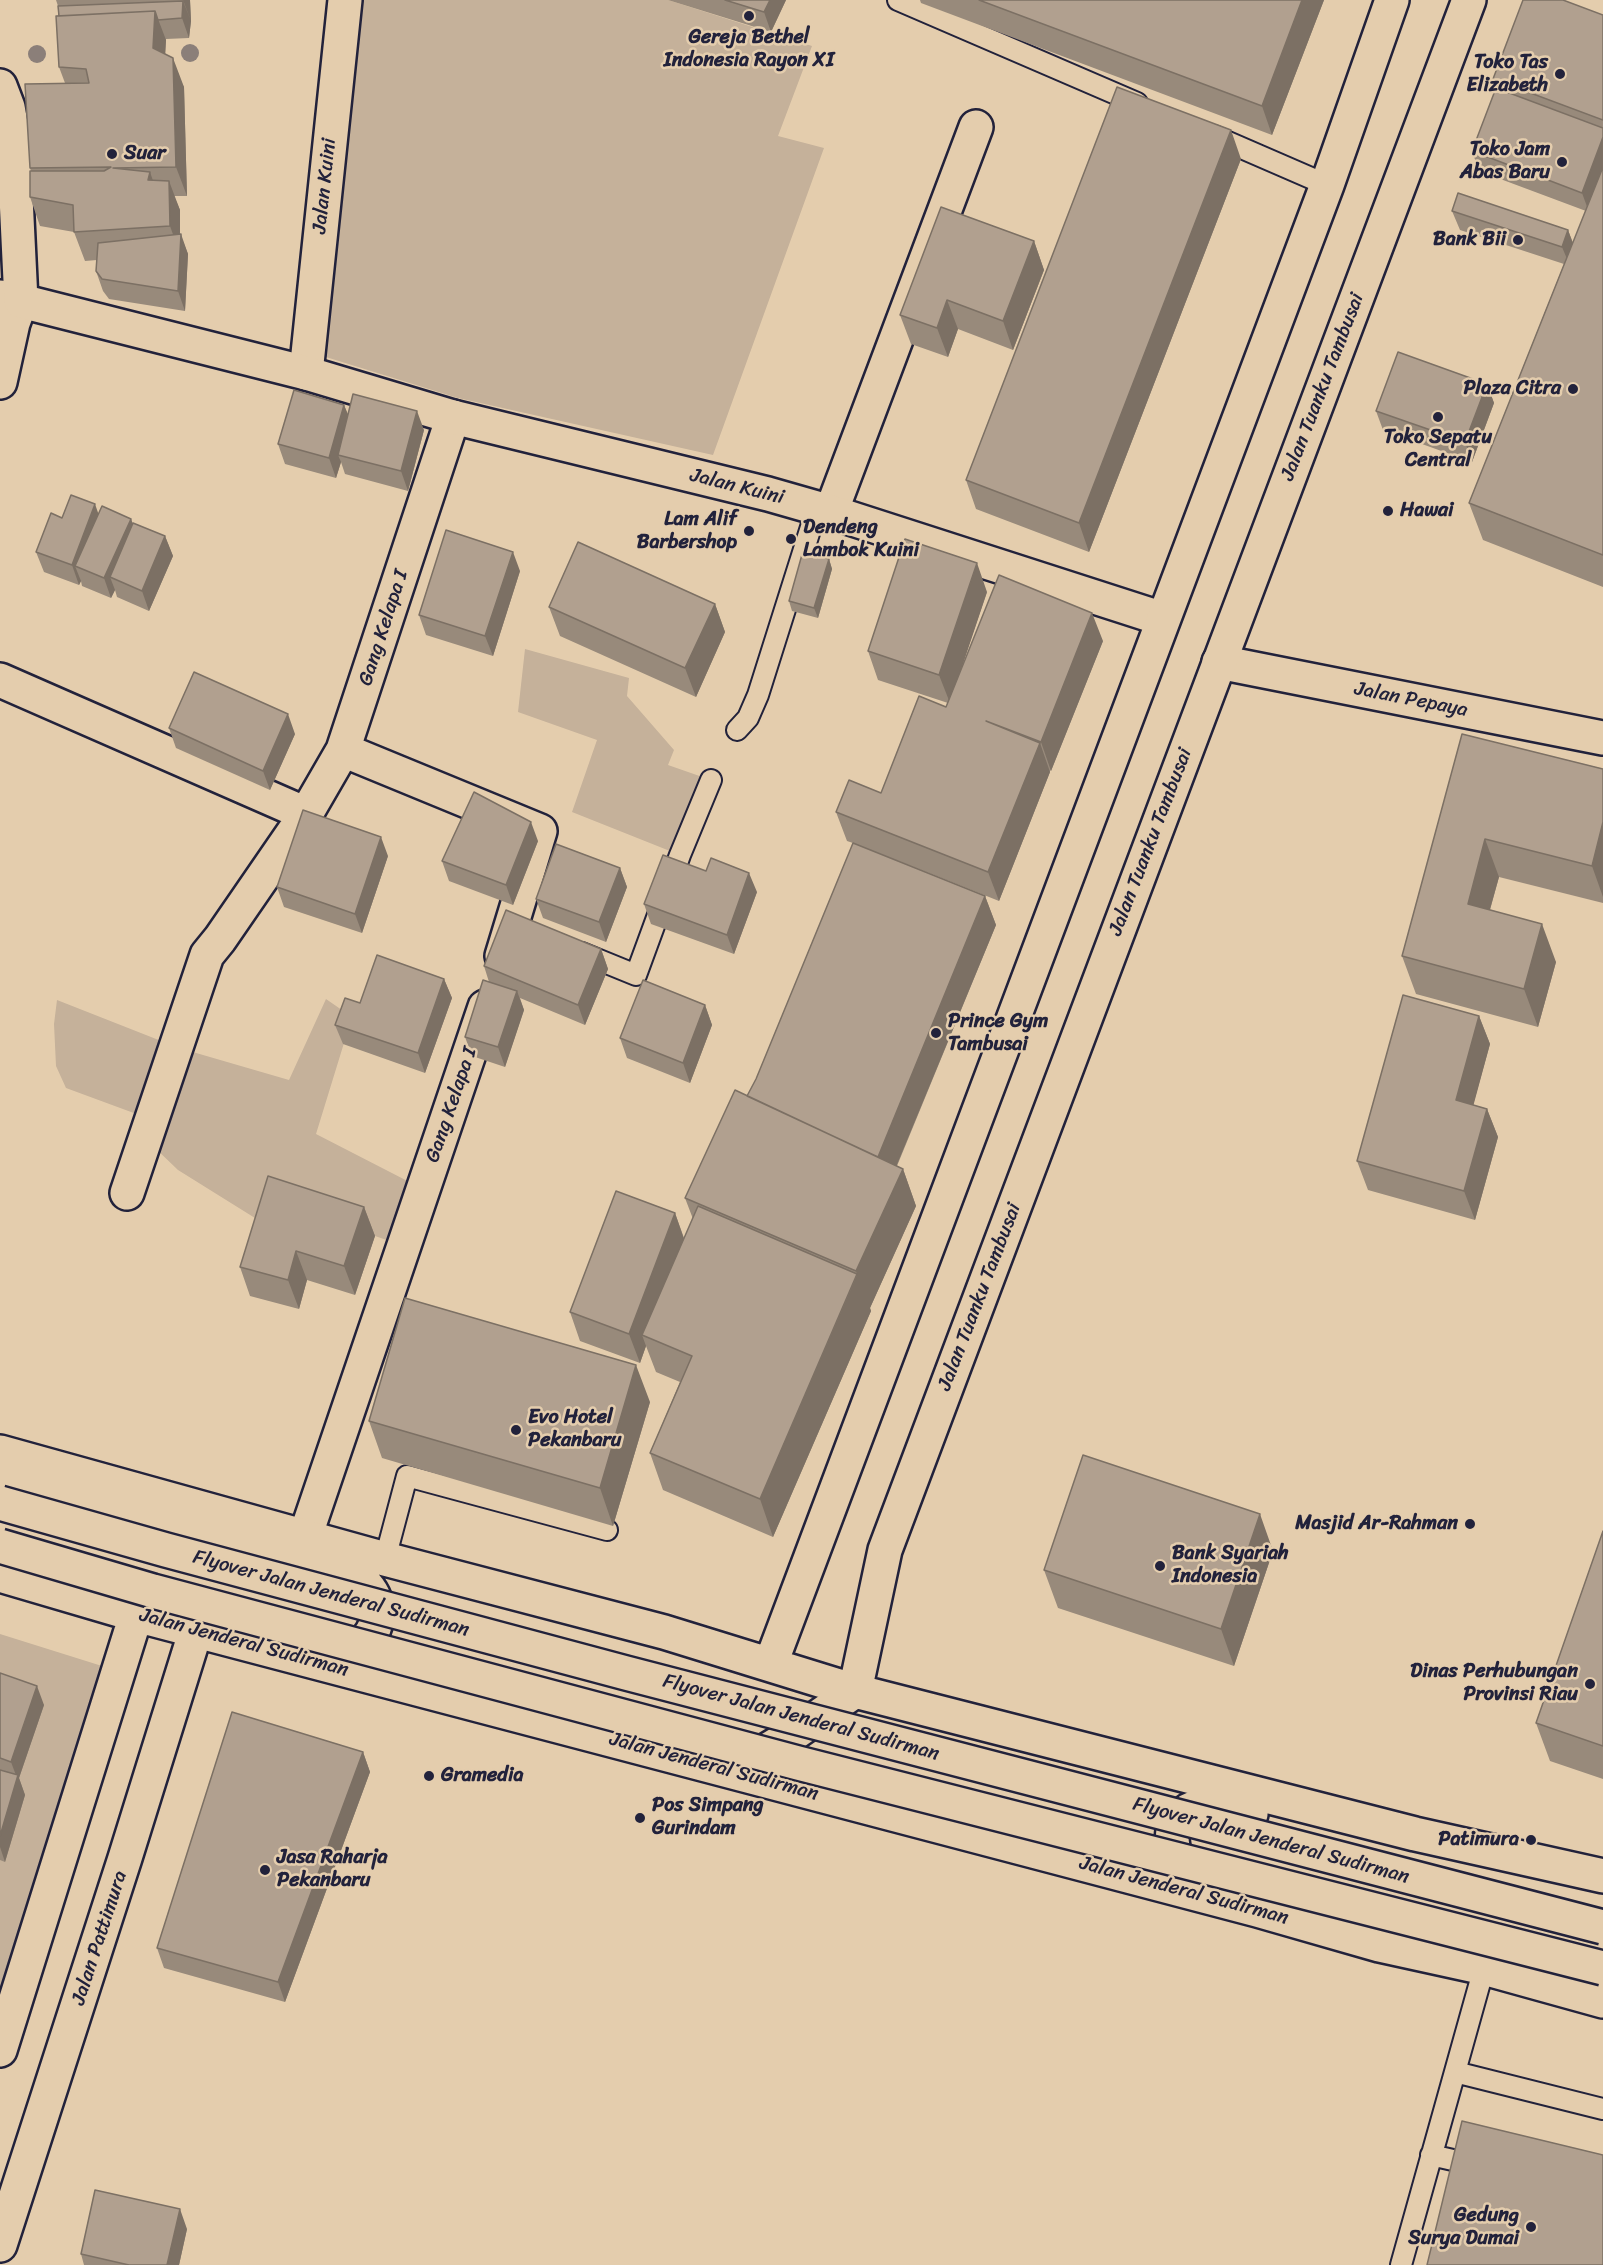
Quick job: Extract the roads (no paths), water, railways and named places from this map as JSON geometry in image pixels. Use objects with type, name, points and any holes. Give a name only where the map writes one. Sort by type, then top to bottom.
[{"type":"main road","name":"Jalan Kuini","points":[[306,373],[345,0]]},
{"type":"main road","points":[[809,1792],[771,1663],[1327,185],[1392,0]]},
{"type":"main road","name":"Jalan Tuanku Tambusai","points":[[855,1690],[885,1550],[1469,0]]},
{"type":"main road","points":[[0,86],[8,107],[13,135],[10,299],[13,322],[0,382]]},
{"type":"main road","points":[[824,510],[976,127]]},
{"type":"main road","name":"Jalan Kuini","points":[[10,299],[306,373],[453,417],[768,494],[1163,619]]},
{"type":"main road","name":"Gang Kelapa I","points":[[305,1537],[523,929],[540,831],[343,750],[453,417]]},
{"type":"main road","name":"Jalan Pepaya","points":[[1219,662],[1603,738]]},
{"type":"main road","points":[[0,680],[306,814]]},
{"type":"main road","points":[[126,1193],[207,955],[306,814],[343,750]]},
{"type":"main road","points":[[0,1452],[385,1560],[664,1632],[855,1690],[1415,1834],[1603,1876]]},
{"type":"main road","points":[[0,1467],[15,1480],[351,1574],[362,1580],[372,1590],[377,1602],[378,1616],[370,1633],[356,1647],[343,1651],[330,1650],[243,1626],[196,1630]]},
{"type":"main road","name":"Flyover Jalan Jenderal Sudirman","points":[[0,1503],[615,1670],[1603,1927]]},
{"type":"main road","name":"Flyover Jalan Jenderal Sudirman","points":[[0,1546],[153,1591],[787,1760],[1603,1968]]},
{"type":"main road","name":"Jalan Jenderal Sudirman","points":[[0,1575],[136,1616],[1257,1910],[1379,1945],[1484,1968],[1603,2001]]},
{"type":"main road","points":[[0,2050],[136,1616]]},
{"type":"main road","name":"Jalan Pattimura","points":[[0,2245],[196,1630]]},
{"type":"main road","points":[[730,1772],[792,1735],[855,1690]]},
{"type":"main road","points":[[1379,1945],[1294,1902],[1189,1872],[1179,1865],[1174,1854],[1173,1830],[1179,1819],[1188,1811],[1199,1806],[1210,1805],[1321,1832],[1415,1834]]},
{"type":"lane","points":[[898,0],[1153,110]]},
{"type":"lane","points":[[1197,129],[1327,185]]},
{"type":"lane","points":[[738,730],[748,718],[758,695],[824,510]]},
{"type":"lane","points":[[564,945],[636,975],[680,855],[711,780]]},
{"type":"lane","points":[[385,1560],[407,1476],[607,1530]]},
{"type":"lane","points":[[1401,2265],[1484,1968]]},
{"type":"lane","points":[[1455,2072],[1603,2109]]},
{"type":"lane","points":[[1431,2155],[1494,2169]]},
{"type":"place","name":"Gereja Bethel Indonesia Rayon XI","points":[[749,16]]},
{"type":"place","name":"Toko Tas Elizabeth","points":[[1560,74]]},
{"type":"place","name":"Suar","points":[[112,154]]},
{"type":"place","name":"Toko Jam Abas Baru","points":[[1562,162]]},
{"type":"place","name":"Bank Bii","points":[[1518,240]]},
{"type":"place","name":"Plaza Citra","points":[[1573,389]]},
{"type":"place","name":"Toko Sepatu Central","points":[[1438,417]]},
{"type":"place","name":"Hawai","points":[[1388,511]]},
{"type":"place","name":"Lam Alif Barbershop","points":[[749,531]]},
{"type":"place","name":"Dendeng Lambok Kuini","points":[[791,539]]},
{"type":"place","name":"Prince Gym Tambusai","points":[[936,1033]]},
{"type":"place","name":"Evo Hotel Pekanbaru","points":[[516,1430]]},
{"type":"place","name":"Masjid Ar-Rahman","points":[[1470,1524]]},
{"type":"place","name":"Bank Syariah Indonesia","points":[[1160,1566]]},
{"type":"place","name":"Dinas Perhubungan Provinsi Riau","points":[[1590,1684]]},
{"type":"place","name":"Gramedia","points":[[429,1776]]},
{"type":"place","name":"Pos Simpang Gurindam","points":[[640,1818]]},
{"type":"place","name":"Patimura","points":[[1531,1840]]},
{"type":"place","name":"Jasa Raharja Pekanbaru","points":[[265,1870]]},
{"type":"place","name":"Gedung Surya Dumai","points":[[1531,2227]]}]
